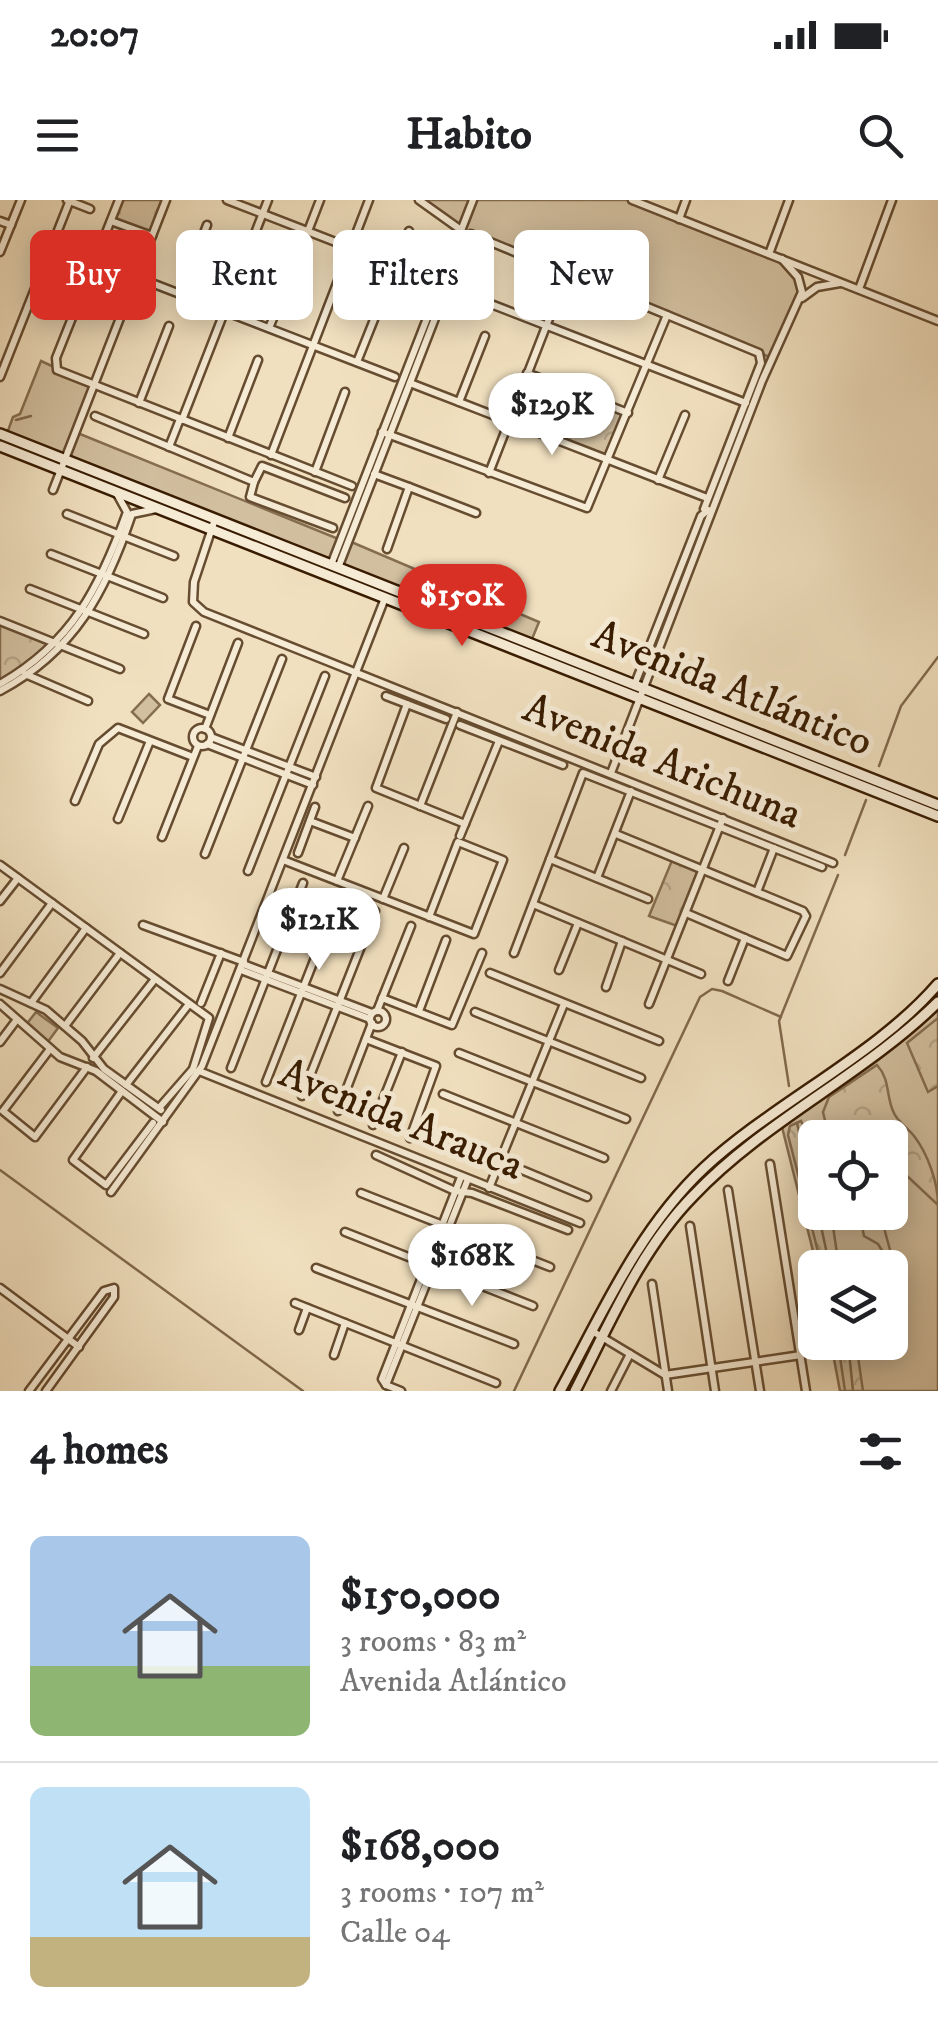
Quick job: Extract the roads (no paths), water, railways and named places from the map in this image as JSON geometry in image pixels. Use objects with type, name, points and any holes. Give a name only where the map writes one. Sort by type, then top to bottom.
[{"type":"main road","name":"Avenida Atlántico","points":[[0,434],[157,509],[335,567],[938,816]]},
{"type":"main road","name":"Avenida Atlántico","points":[[0,446],[62,465],[386,598],[938,805]]},
{"type":"main road","points":[[560,1391],[647,1234],[693,1179],[906,1014],[938,984]]},
{"type":"main road","points":[[575,1391],[650,1252],[690,1198],[732,1160],[938,1002]]},
{"type":"street","points":[[0,252],[21,200]]},
{"type":"street","points":[[0,378],[69,200],[90,209]]},
{"type":"street","points":[[119,200],[55,362],[59,372],[352,486]]},
{"type":"street","points":[[154,230],[166,200]]},
{"type":"street","points":[[228,200],[305,230]]},
{"type":"street","points":[[256,230],[268,200]]},
{"type":"street","points":[[308,230],[320,200]]},
{"type":"street","points":[[358,230],[370,200]]},
{"type":"street","points":[[419,200],[460,230],[473,200]]},
{"type":"street","points":[[632,200],[938,321]]},
{"type":"street","points":[[679,219],[686,200]]},
{"type":"street","points":[[769,254],[790,200]]},
{"type":"street","points":[[859,288],[892,200]]},
{"type":"street","points":[[0,221],[10,225]]},
{"type":"street","points":[[111,221],[136,230]]},
{"type":"street","points":[[206,230],[208,226]]},
{"type":"street","points":[[611,773],[636,692],[701,516],[714,506],[798,303],[801,283],[782,259]]},
{"type":"street","points":[[798,303],[817,287],[843,283]]},
{"type":"street","points":[[271,455],[333,295]]},
{"type":"street","points":[[494,305],[746,403]]},
{"type":"street","points":[[649,308],[759,354],[761,362],[704,509]]},
{"type":"street","points":[[386,434],[584,509],[591,504],[667,315]]},
{"type":"street","points":[[53,490],[119,320]]},
{"type":"street","points":[[170,447],[221,320]]},
{"type":"street","points":[[249,320],[395,377]]},
{"type":"street","points":[[269,328],[272,320]]},
{"type":"street","points":[[357,362],[374,320]]},
{"type":"street","points":[[335,567],[430,320]]},
{"type":"street","points":[[335,567],[431,320]]},
{"type":"street","points":[[489,473],[548,320]]},
{"type":"street","points":[[139,403],[169,326]]},
{"type":"street","points":[[460,402],[485,336]]},
{"type":"street","points":[[228,438],[258,360]]},
{"type":"street","points":[[526,373],[628,413]]},
{"type":"street","points":[[410,382],[708,498]]},
{"type":"street","points":[[315,472],[345,392]]},
{"type":"street","points":[[658,480],[685,414]]},
{"type":"street","points":[[95,416],[254,482]]},
{"type":"street","points":[[333,528],[250,497],[254,482],[262,466],[344,498]]},
{"type":"street","points":[[374,474],[476,513]]},
{"type":"street","points":[[386,549],[409,488]]},
{"type":"street","points":[[116,492],[130,513]]},
{"type":"street","points":[[130,513],[157,509]]},
{"type":"street","points":[[0,688],[59,646],[87,612],[107,575],[130,513]]},
{"type":"street","points":[[67,514],[174,556]]},
{"type":"street","name":"Avenida Arichuna","points":[[213,525],[194,582],[193,602],[210,616],[834,863]]},
{"type":"street","points":[[51,554],[162,598]]},
{"type":"street","points":[[30,589],[144,634]]},
{"type":"street","points":[[108,1189],[200,1071],[386,598]]},
{"type":"street","points":[[0,622],[120,669]]},
{"type":"street","points":[[196,626],[168,699],[210,715]]},
{"type":"street","points":[[238,644],[205,729],[209,740],[314,781]]},
{"type":"street","points":[[205,854],[282,659]]},
{"type":"street","points":[[24,673],[88,700]]},
{"type":"street","points":[[248,871],[325,676]]},
{"type":"street","points":[[386,696],[446,718]]},
{"type":"street","points":[[408,704],[376,788],[465,824]]},
{"type":"street","points":[[420,806],[456,712]]},
{"type":"street","points":[[460,726],[563,765]]},
{"type":"street","points":[[75,801],[99,744],[118,728],[193,757]]},
{"type":"street","points":[[198,746],[192,735],[205,729]]},
{"type":"street","points":[[162,837],[198,746],[209,740]]},
{"type":"street","points":[[460,836],[499,740]]},
{"type":"street","points":[[118,819],[150,741]]},
{"type":"street","points":[[514,953],[584,773],[822,867]]},
{"type":"street","points":[[597,878],[631,791]]},
{"type":"street","points":[[337,881],[368,806]]},
{"type":"street","points":[[298,854],[315,807]]},
{"type":"street","points":[[649,1004],[723,818]]},
{"type":"street","points":[[310,821],[355,838]]},
{"type":"street","points":[[616,834],[806,916],[787,956],[686,913]]},
{"type":"street","points":[[283,860],[474,934],[503,860],[458,842],[429,916]]},
{"type":"street","points":[[383,899],[404,848]]},
{"type":"street","points":[[757,892],[774,848]]},
{"type":"street","points":[[550,859],[648,898]]},
{"type":"street","points":[[0,864],[210,1020],[193,1069],[159,1108]]},
{"type":"street","points":[[0,901],[18,878]]},
{"type":"street","points":[[231,1068],[304,883]]},
{"type":"street","points":[[266,1082],[339,897]]},
{"type":"street","points":[[0,973],[52,903]]},
{"type":"street","points":[[533,904],[701,974]]},
{"type":"street","points":[[302,1096],[374,911]]},
{"type":"street","points":[[559,970],[578,923]]},
{"type":"street","points":[[143,926],[221,953],[266,976],[373,1017]]},
{"type":"street","points":[[338,1111],[411,926]]},
{"type":"street","points":[[30,1003],[86,928]]},
{"type":"street","points":[[728,981],[745,938]]},
{"type":"street","points":[[418,1011],[446,940]]},
{"type":"street","points":[[606,987],[622,941]]},
{"type":"street","points":[[65,1026],[120,953]]},
{"type":"street","points":[[202,1003],[221,953]]},
{"type":"street","points":[[382,998],[452,1025],[482,953]]},
{"type":"street","points":[[490,973],[660,1041]]},
{"type":"street","points":[[94,1058],[155,979]]},
{"type":"street","points":[[1,995],[30,1003],[65,1026],[102,1072]]},
{"type":"street","points":[[1,995],[15,1022],[50,1048],[86,1068],[102,1072],[166,1118]]},
{"type":"street","points":[[108,1189],[73,1160],[188,1004]]},
{"type":"street","points":[[490,1188],[564,1004]]},
{"type":"street","points":[[475,1012],[642,1078]]},
{"type":"street","points":[[0,1042],[15,1022]]},
{"type":"street","points":[[366,1038],[436,1066],[410,1138]]},
{"type":"street","points":[[50,1048],[4,1114],[36,1136],[86,1068]]},
{"type":"street","points":[[373,1125],[402,1052]]},
{"type":"street","points":[[458,1053],[626,1119]]},
{"type":"street","name":"Avenida Arauca","points":[[200,1071],[580,1223]]},
{"type":"street","points":[[124,1088],[159,1108],[166,1118]]},
{"type":"street","points":[[442,1094],[604,1158]]},
{"type":"street","points":[[108,1189],[153,1123]]},
{"type":"street","points":[[428,1132],[587,1197]]},
{"type":"street","points":[[376,1154],[458,1193],[472,1193],[568,1230]]},
{"type":"street","points":[[770,1164],[798,1343]]},
{"type":"street","points":[[401,1391],[382,1379],[464,1178]]},
{"type":"street","points":[[728,1190],[760,1391]]},
{"type":"street","points":[[361,1193],[550,1267]]},
{"type":"street","points":[[690,1226],[715,1391]]},
{"type":"street","points":[[344,1232],[533,1306]]},
{"type":"street","points":[[316,1268],[514,1344]]},
{"type":"street","points":[[652,1284],[667,1390]]},
{"type":"street","points":[[0,1288],[78,1347]]},
{"type":"street","points":[[30,1391],[106,1290],[114,1288],[114,1297],[46,1391]]},
{"type":"street","points":[[295,1303],[496,1383]]},
{"type":"street","points":[[299,1330],[307,1308]]},
{"type":"street","points":[[334,1355],[345,1323]]},
{"type":"street","points":[[592,1332],[666,1375],[798,1356]]},
{"type":"street","points":[[611,1391],[630,1354]]},
{"type":"street","points":[[801,1360],[806,1391]]},
{"type":"waterway","points":[[16,420],[31,416]]},
{"type":"waterway","points":[[879,766],[901,706],[938,657]]},
{"type":"waterway","points":[[845,855],[866,800]]},
{"type":"waterway","points":[[789,1086],[779,1021],[838,875]]},
{"type":"waterway","points":[[514,1391],[700,997],[712,989],[722,991],[781,1017]]},
{"type":"waterway","points":[[797,1123],[798,1127]]},
{"type":"waterway","points":[[0,1170],[303,1391]]},
{"type":"waterway","points":[[822,1230],[826,1250]]},
{"type":"waterway","points":[[850,1360],[853,1391]]}]
